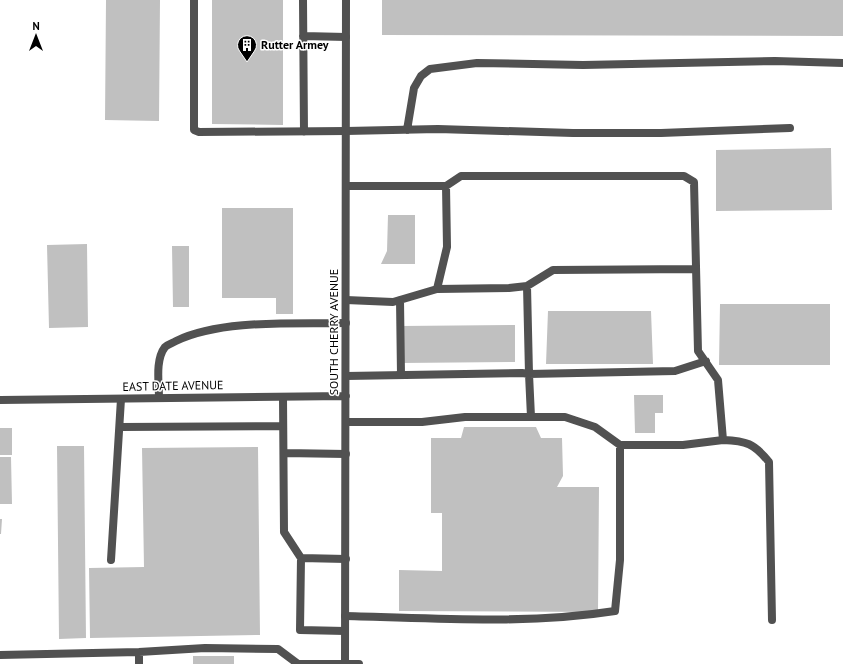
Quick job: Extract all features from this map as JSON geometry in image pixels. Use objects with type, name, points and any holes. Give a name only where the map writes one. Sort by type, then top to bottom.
[{"type":"street","points":[[194,0],[194,130],[199,132],[304,132],[438,129],[573,133],[661,133],[790,128]]},
{"type":"street","points":[[303,0],[304,132]]},
{"type":"street","name":"SOUTH CHERRY AVENUE","points":[[345,664],[346,0]]},
{"type":"street","points":[[303,36],[346,37]]},
{"type":"street","points":[[407,130],[414,88],[421,76],[430,69],[477,63],[582,65],[775,61],[843,63]]},
{"type":"street","points":[[346,186],[446,186],[460,176],[684,176],[694,182],[698,351],[718,380],[723,440]]},
{"type":"street","points":[[437,289],[448,247],[446,186]]},
{"type":"street","points":[[346,300],[393,302],[437,289],[510,288],[527,286],[553,270],[696,269]]},
{"type":"street","points":[[527,286],[531,417]]},
{"type":"street","points":[[400,300],[401,375]]},
{"type":"street","points":[[159,398],[160,357],[166,346],[181,338],[210,330],[248,326],[346,323]]},
{"type":"street","points":[[346,376],[674,372],[706,361]]},
{"type":"street","name":"EAST DATE AVENUE","points":[[0,400],[346,396]]},
{"type":"street","points":[[283,397],[284,532],[300,558],[300,630],[345,631]]},
{"type":"street","points":[[111,560],[121,399]]},
{"type":"street","points":[[346,422],[422,422],[465,417],[565,417],[595,427],[620,445],[683,445],[723,440],[745,441],[759,450],[769,462],[772,620]]},
{"type":"street","points":[[120,427],[283,426]]},
{"type":"street","points":[[345,616],[467,619],[548,618],[615,611],[620,560],[620,445]]},
{"type":"street","points":[[284,453],[346,454]]},
{"type":"street","points":[[300,558],[346,559]]},
{"type":"street","points":[[0,655],[139,652],[205,648],[278,649],[298,664],[359,664]]},
{"type":"street","points":[[139,652],[140,664]]},
{"type":"building","points":[[106,0],[160,0],[159,121],[105,120]]},
{"type":"building","name":"Rutter Armey","points":[[212,0],[283,0],[283,125],[212,124]]},
{"type":"building","points":[[382,0],[843,0],[843,36],[382,35]]},
{"type":"building","points":[[831,148],[832,210],[716,211],[716,150]]},
{"type":"building","points":[[222,208],[293,208],[293,314],[276,314],[276,298],[222,298]]},
{"type":"building","points":[[388,215],[415,215],[415,264],[381,264],[387,251]]},
{"type":"building","points":[[87,244],[88,327],[49,328],[47,245]]},
{"type":"building","points":[[172,246],[189,246],[189,307],[173,307]]},
{"type":"building","points":[[720,304],[830,304],[830,365],[719,365]]},
{"type":"building","points":[[548,311],[651,311],[653,364],[546,364]]},
{"type":"building","points":[[515,325],[515,362],[401,363],[401,326]]},
{"type":"building","points":[[634,395],[663,395],[663,413],[655,413],[655,433],[635,433]]},
{"type":"building","points":[[464,427],[536,427],[541,438],[562,438],[563,476],[557,487],[599,487],[598,612],[399,611],[399,570],[442,571],[442,513],[431,513],[431,438],[461,438]]},
{"type":"building","points":[[0,428],[12,428],[12,455],[0,455]]},
{"type":"building","points":[[57,446],[84,446],[86,638],[59,639]]},
{"type":"building","points":[[258,447],[260,635],[90,638],[89,568],[144,567],[142,448]]},
{"type":"building","points":[[0,457],[11,457],[12,504],[0,504]]},
{"type":"building","points":[[0,519],[2,519],[1,534],[0,534]]},
{"type":"building","points":[[193,656],[234,656],[234,664],[193,664]]},
{"type":"place","name":"Rutter Armey","points":[[247,62]]}]
